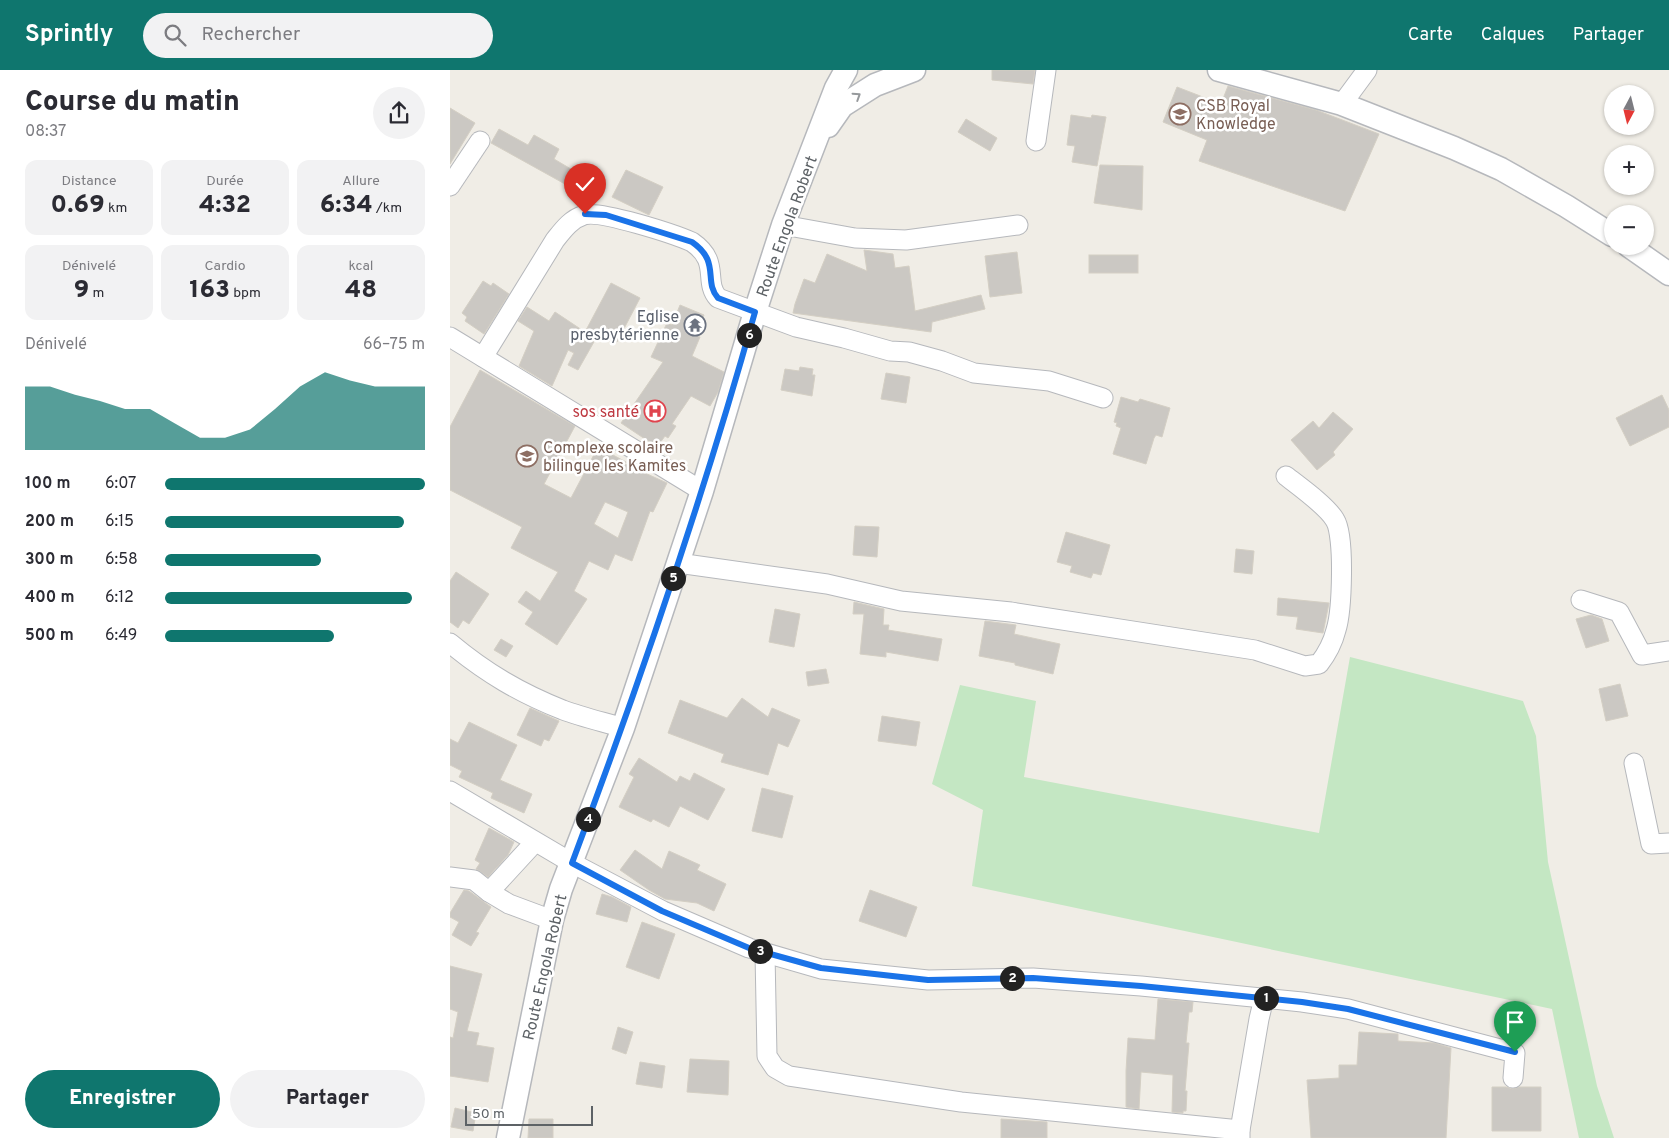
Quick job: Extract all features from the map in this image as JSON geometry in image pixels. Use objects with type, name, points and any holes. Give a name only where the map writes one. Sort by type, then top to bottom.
[{"type":"street","name":"Route Engola Robert","points":[[508,1138],[552,920],[561,889],[623,728],[702,491],[783,225],[836,88],[846,70]]},
{"type":"street","points":[[894,70],[900,72],[914,70]]},
{"type":"street","name":"Route Engola Robert","points":[[814,146],[842,106],[875,85],[914,70]]},
{"type":"street","points":[[1036,141],[1046,70]]},
{"type":"street","points":[[1219,70],[1342,104],[1454,148],[1501,169],[1604,230]]},
{"type":"street","points":[[1342,104],[1367,70]]},
{"type":"street","points":[[450,186],[480,141]]},
{"type":"street","points":[[483,357],[555,240],[569,223],[585,214],[606,215],[692,242],[708,257],[713,289],[718,298],[796,328],[844,338],[890,352],[909,352],[974,372],[1050,381],[1103,398]]},
{"type":"street","points":[[783,225],[855,238],[906,240],[1018,225]]},
{"type":"street","points":[[1642,255],[1669,274]]},
{"type":"street","points":[[450,337],[702,491]]},
{"type":"street","points":[[678,563],[827,584],[901,601],[1011,612],[1255,650],[1305,666],[1319,664],[1325,657],[1337,629],[1342,553],[1339,535],[1336,521],[1330,513],[1286,476]]},
{"type":"street","points":[[1580,600],[1619,612],[1642,655],[1669,651]]},
{"type":"street","points":[[450,644],[476,665],[512,687],[564,710],[623,728]]},
{"type":"street","points":[[1634,763],[1650,844],[1669,842]]},
{"type":"street","points":[[450,791],[572,863],[662,911],[749,948],[821,968],[928,980],[1033,978],[1141,986],[1264,998],[1348,1009],[1515,1052],[1513,1078]]},
{"type":"street","points":[[488,892],[535,842]]},
{"type":"street","points":[[450,877],[474,880],[488,892],[509,904],[552,920]]},
{"type":"street","points":[[765,952],[767,1056],[775,1068],[789,1076],[961,1102],[1240,1134],[1264,998]]},
{"type":"green space","points":[[1350,657],[1523,701],[1536,736],[1548,862],[1597,1086],[1614,1138],[1579,1138],[1552,1009],[972,886],[983,810],[932,784],[960,685],[1036,701],[1024,777],[1319,833]]},
{"type":"building","points":[[992,70],[1035,70],[1033,84],[992,80]]},
{"type":"building","points":[[1228,86],[1316,110],[1379,134],[1345,211],[1199,161],[1207,140],[1163,122],[1177,87],[1221,104]]},
{"type":"building","points":[[450,108],[475,123],[450,164]]},
{"type":"building","points":[[1071,115],[1091,118],[1092,115],[1106,117],[1097,166],[1072,162],[1075,146],[1067,145]]},
{"type":"building","points":[[966,119],[997,138],[990,151],[958,132]]},
{"type":"building","points":[[499,129],[528,145],[534,135],[559,149],[554,159],[581,175],[574,189],[491,143]]},
{"type":"building","points":[[1100,165],[1143,166],[1142,210],[1094,203]]},
{"type":"building","points":[[626,170],[663,187],[649,215],[612,197]]},
{"type":"building","points":[[864,250],[893,254],[895,268],[909,266],[915,311],[981,295],[985,309],[932,322],[931,332],[793,313],[804,279],[815,283],[827,254],[867,271]]},
{"type":"building","points":[[1017,252],[1022,293],[990,297],[985,256]]},
{"type":"building","points":[[1089,255],[1138,255],[1138,273],[1089,273]]},
{"type":"building","points":[[483,281],[491,286],[493,283],[509,294],[484,334],[465,321],[467,317],[462,313]]},
{"type":"building","points":[[611,283],[640,298],[617,342],[599,333],[578,370],[568,365],[574,353],[568,350],[552,386],[519,366],[534,331],[518,321],[527,307],[549,321],[555,312],[585,332]]},
{"type":"building","points":[[680,305],[704,315],[695,335],[700,337],[692,356],[724,372],[718,392],[710,406],[691,396],[672,424],[676,426],[668,438],[665,436],[657,447],[621,423],[663,362],[651,357],[667,323],[672,325]]},
{"type":"building","points":[[800,367],[813,369],[812,375],[815,375],[812,396],[781,390],[785,369],[799,371]]},
{"type":"building","points":[[480,370],[575,426],[544,484],[571,498],[598,447],[626,462],[625,464],[667,483],[653,512],[650,511],[632,561],[615,554],[608,570],[589,561],[574,591],[587,599],[557,645],[525,624],[533,612],[518,602],[526,591],[540,601],[558,572],[511,548],[522,527],[450,490],[450,427]],"holes":[[[605,502],[628,512],[618,538],[594,524]]]},
{"type":"building","points":[[886,373],[910,377],[906,403],[881,399]]},
{"type":"building","points":[[1662,395],[1669,410],[1669,427],[1630,446],[1616,418]]},
{"type":"building","points":[[1121,397],[1138,402],[1140,399],[1170,408],[1162,437],[1156,435],[1154,438],[1146,464],[1113,454],[1121,428],[1116,426],[1117,423],[1114,422]]},
{"type":"building","points":[[1333,412],[1353,429],[1333,452],[1335,455],[1317,470],[1291,440],[1313,421],[1319,428]]},
{"type":"building","points":[[855,526],[879,527],[877,557],[853,555]]},
{"type":"building","points":[[1066,532],[1110,545],[1101,575],[1093,573],[1091,578],[1070,572],[1072,566],[1057,562]]},
{"type":"building","points":[[1236,549],[1254,551],[1252,574],[1234,572]]},
{"type":"building","points":[[456,572],[489,594],[469,624],[463,620],[458,628],[450,622],[450,581]]},
{"type":"building","points":[[1278,598],[1329,603],[1323,633],[1296,629],[1298,617],[1277,615]]},
{"type":"building","points":[[854,602],[884,609],[883,625],[889,625],[888,630],[942,639],[938,661],[886,652],[886,657],[860,654],[864,614],[853,614]]},
{"type":"building","points":[[775,609],[800,614],[794,647],[769,642]]},
{"type":"building","points":[[1591,615],[1602,619],[1609,641],[1586,648],[1576,619]]},
{"type":"building","points":[[985,621],[1016,625],[1014,634],[1060,644],[1053,674],[1015,665],[1015,663],[979,656]]},
{"type":"building","points":[[501,639],[513,646],[506,657],[494,650]]},
{"type":"building","points":[[826,669],[829,683],[808,686],[806,672]]},
{"type":"building","points":[[1620,684],[1628,716],[1606,721],[1599,689]]},
{"type":"building","points":[[742,698],[768,717],[772,708],[800,720],[788,747],[778,743],[768,775],[721,762],[724,754],[668,733],[680,700],[727,718]]},
{"type":"building","points":[[530,708],[559,721],[549,741],[544,739],[541,746],[517,735]]},
{"type":"building","points":[[882,716],[920,722],[916,746],[878,741]]},
{"type":"building","points":[[469,722],[517,745],[500,780],[532,794],[524,813],[491,798],[493,793],[459,777],[462,771],[450,765],[450,739],[458,743]]},
{"type":"building","points":[[639,758],[677,782],[680,776],[690,781],[694,773],[725,789],[708,820],[680,806],[669,827],[653,819],[651,822],[619,807],[634,777],[629,774]]},
{"type":"building","points":[[762,788],[793,796],[782,838],[752,831]]},
{"type":"building","points":[[489,828],[514,842],[508,855],[488,877],[476,869],[480,863],[475,860]]},
{"type":"building","points":[[635,850],[662,869],[669,851],[700,865],[697,870],[726,884],[714,911],[697,903],[665,899],[620,870]]},
{"type":"building","points":[[464,890],[469,891],[491,907],[476,932],[479,933],[471,946],[452,935],[459,922],[450,917],[450,913]]},
{"type":"building","points":[[870,890],[917,907],[906,937],[859,921]]},
{"type":"building","points":[[602,894],[631,907],[627,922],[596,914]]},
{"type":"building","points":[[642,922],[675,934],[659,979],[626,967]]},
{"type":"building","points":[[450,966],[482,974],[467,1031],[479,1033],[476,1045],[494,1048],[488,1082],[450,1076],[450,1037],[453,1038],[458,1012],[450,1009]]},
{"type":"building","points":[[1158,999],[1193,1002],[1192,1012],[1189,1012],[1186,1043],[1189,1043],[1185,1091],[1187,1091],[1186,1111],[1183,1111],[1183,1113],[1172,1112],[1173,1075],[1141,1072],[1139,1109],[1126,1107],[1128,1038],[1155,1040]]},
{"type":"building","points":[[618,1027],[633,1032],[626,1054],[612,1049]]},
{"type":"building","points":[[1359,1032],[1398,1034],[1398,1041],[1435,1043],[1451,1048],[1446,1138],[1311,1138],[1307,1080],[1339,1078],[1339,1065],[1357,1065]]},
{"type":"building","points":[[690,1059],[729,1061],[728,1095],[687,1092]]},
{"type":"building","points":[[640,1062],[665,1066],[662,1088],[636,1084]]},
{"type":"building","points":[[1492,1087],[1513,1089],[1519,1087],[1541,1087],[1541,1131],[1492,1131]]},
{"type":"building","points":[[455,1108],[476,1113],[473,1131],[451,1127]]},
{"type":"building","points":[[529,1119],[553,1119],[553,1138],[528,1138]]},
{"type":"building","points":[[1001,1119],[1047,1122],[1047,1138],[1001,1138]]},
{"type":"place","name":"CSB Royal Knowledge","points":[[1180,114]]},
{"type":"place","name":"Eglise presbytérienne","points":[[695,325]]},
{"type":"place","name":"sos santé","points":[[655,411]]},
{"type":"place","name":"Complexe scolaire bilingue les Kamites","points":[[527,456]]},
{"type":"route","points":[[585,214],[606,215],[692,242],[708,257],[715,295],[718,298],[755,312],[702,491],[623,728],[572,863],[662,911],[749,948],[821,968],[928,980],[1033,978],[1141,986],[1302,1002],[1348,1009],[1515,1052]]}]
